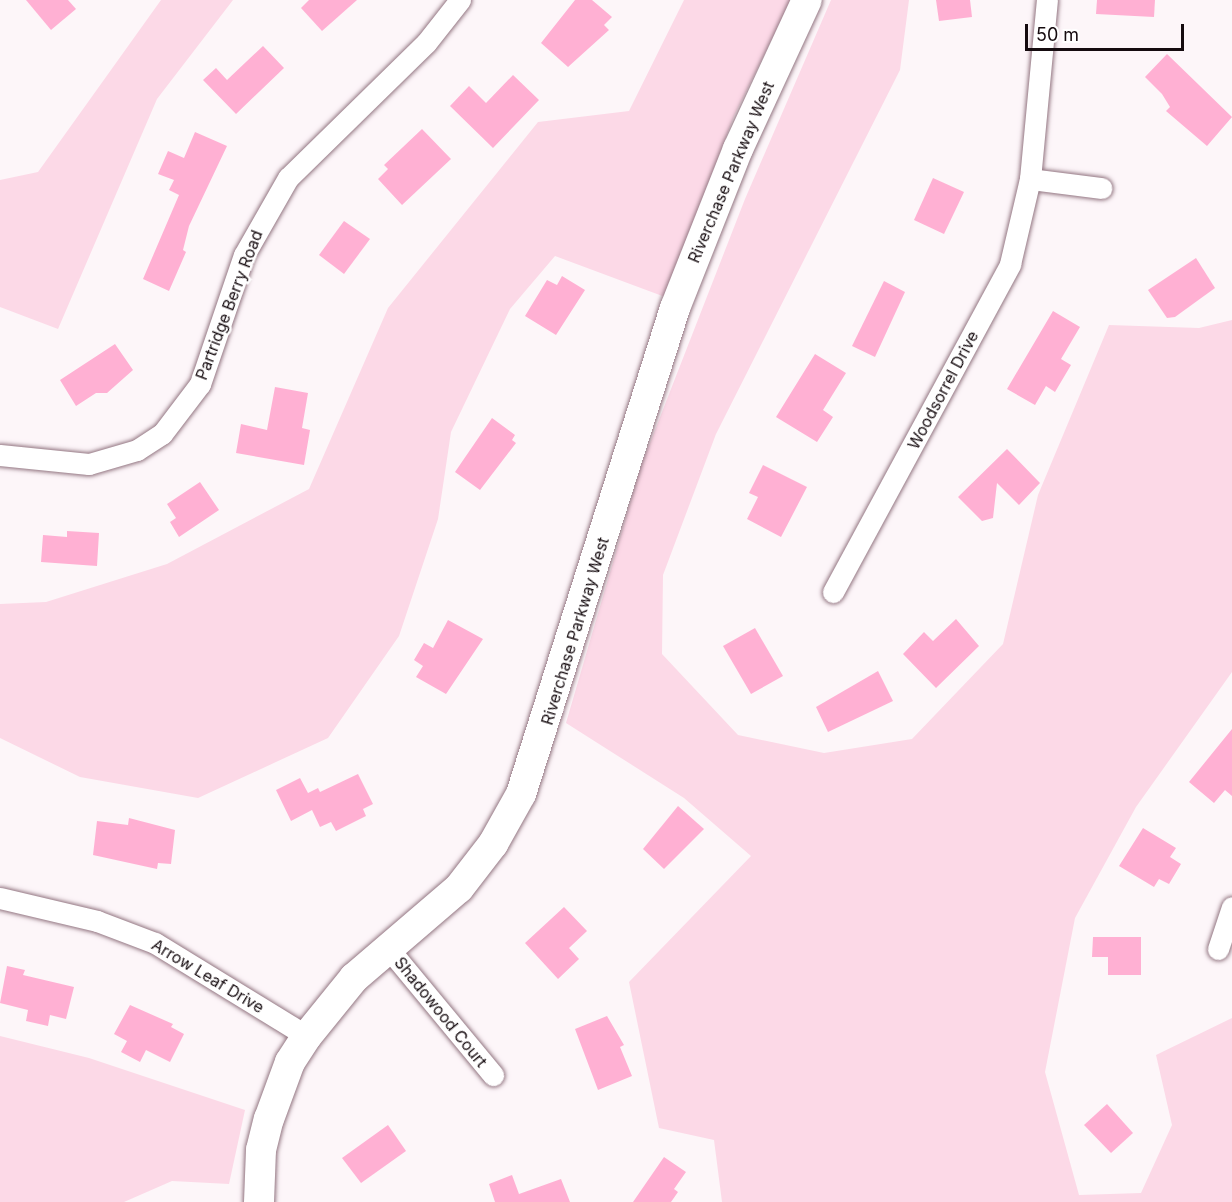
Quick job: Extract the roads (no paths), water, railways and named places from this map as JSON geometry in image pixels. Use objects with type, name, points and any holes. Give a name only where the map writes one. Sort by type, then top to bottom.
[{"type":"street","name":"Partridge Berry Road","points":[[0,455],[89,464],[137,450],[162,434],[200,384],[244,255],[288,178],[426,43],[460,0]]},
{"type":"street","name":"Riverchase Parkway West","points":[[259,1202],[268,1119],[290,1062],[336,997],[471,874],[521,794],[675,308],[738,149],[807,0]]},
{"type":"street","name":"Woodsorrel Drive","points":[[833,592],[1010,264],[1030,179],[1047,0]]},
{"type":"street","points":[[1030,179],[1101,188]]},
{"type":"street","name":"Arrow Leaf Drive","points":[[0,898],[97,921],[155,943],[307,1036]]},
{"type":"street","points":[[1218,949],[1232,907]]},
{"type":"street","name":"Shadowood Court","points":[[388,948],[493,1075]]}]
